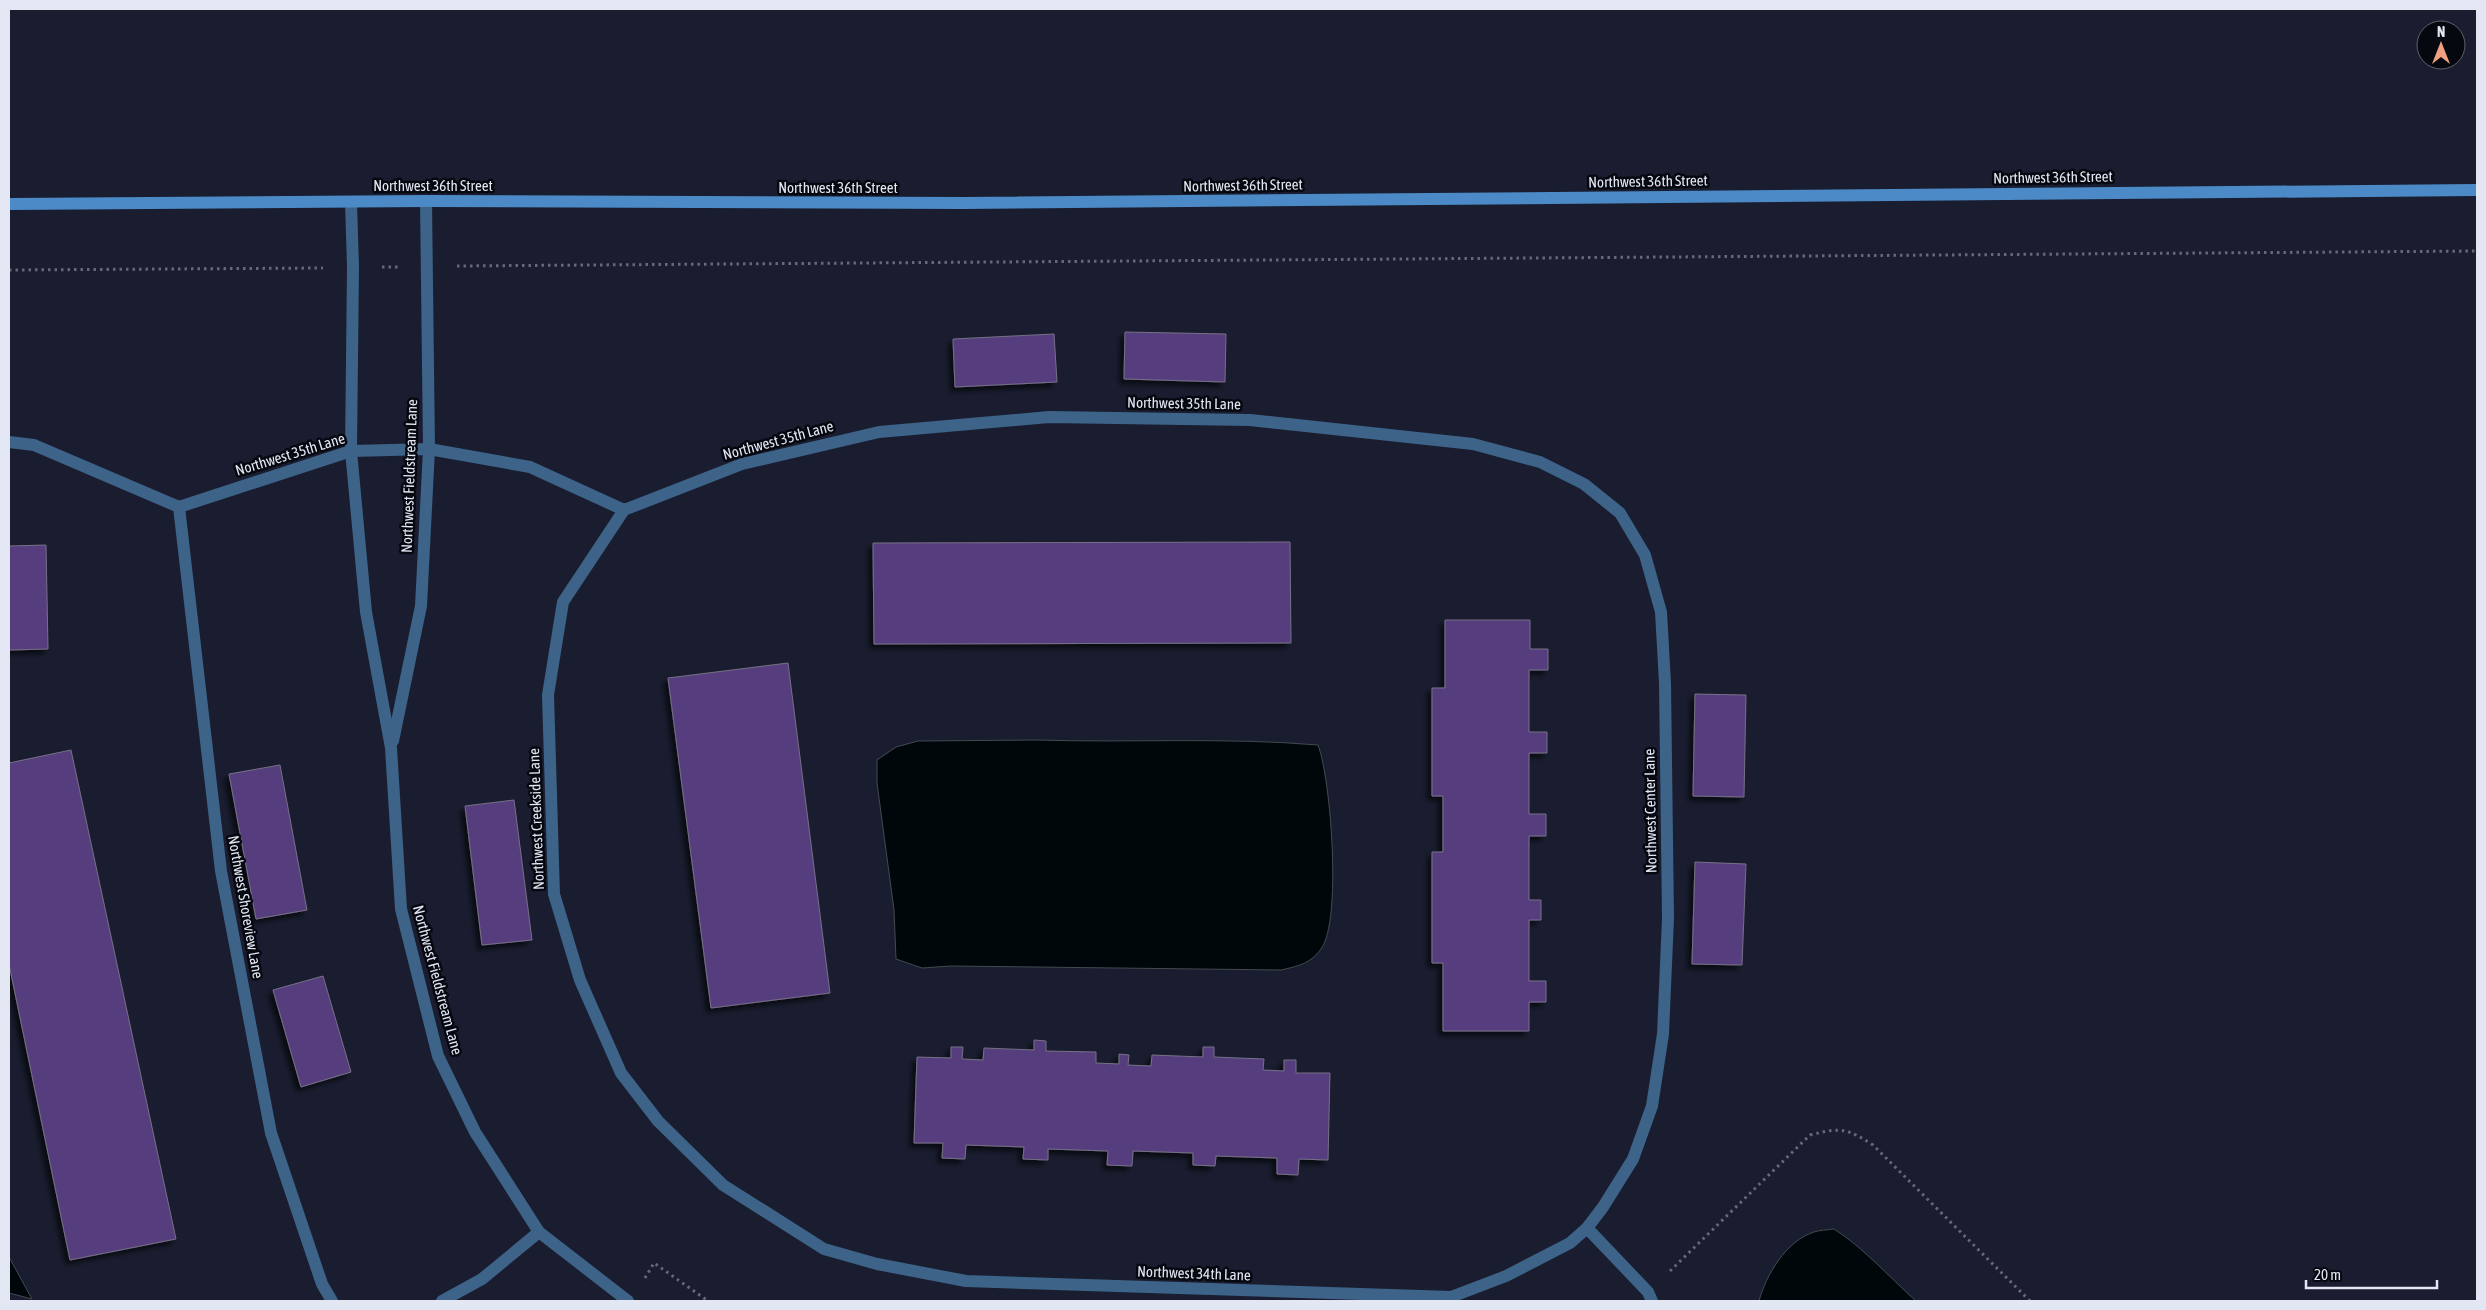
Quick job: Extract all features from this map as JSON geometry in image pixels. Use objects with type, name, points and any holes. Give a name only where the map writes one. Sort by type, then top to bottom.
[{"type":"main road","name":"Northwest 36th Street","points":[[9,204],[426,201],[964,204],[2477,190]]},
{"type":"lane","name":"Northwest Fieldstream Lane","points":[[391,748],[421,606],[429,449],[425,267],[426,201]]},
{"type":"lane","name":"Northwest Fieldstream Lane","points":[[351,202],[353,268],[351,451],[366,612],[391,748],[401,909],[438,1056],[475,1132],[539,1232],[628,1301]]},
{"type":"lane","name":"Northwest 35th Lane","points":[[179,507],[351,451],[429,449],[530,467],[624,510],[742,464],[879,432],[1049,417],[1250,420],[1473,444],[1540,462],[1584,484]]},
{"type":"lane","points":[[9,442],[34,445],[179,507]]},
{"type":"lane","name":"Northwest Center Lane","points":[[1584,484],[1620,513],[1645,555],[1660,612],[1665,683],[1668,918],[1663,1034],[1652,1106],[1633,1159]]},
{"type":"lane","name":"Northwest Shoreview Lane","points":[[179,507],[220,871],[271,1133],[322,1284],[332,1301]]},
{"type":"lane","name":"Northwest Creekside Lane","points":[[624,510],[563,602],[548,695],[554,894],[580,980],[621,1074],[658,1121],[723,1186]]},
{"type":"lane","name":"Northwest 34th Lane","points":[[723,1186],[824,1249],[877,1264],[966,1282],[1451,1297],[1506,1276],[1570,1243],[1587,1228],[1603,1207],[1633,1159]]},
{"type":"lane","points":[[1587,1228],[1650,1297]]},
{"type":"lane","points":[[442,1301],[482,1279],[539,1232]]},
{"type":"path","points":[[9,270],[2477,251]]},
{"type":"path","points":[[1650,1297],[1796,1147],[1810,1135],[1833,1130],[1851,1131],[1874,1146],[2030,1301]]},
{"type":"path","points":[[654,1263],[708,1301]]},
{"type":"shaded area","points":[[918,741],[1248,741],[1318,745],[1327,787],[1333,881],[1327,934],[1321,949],[1308,961],[1298,966],[1281,970],[951,966],[922,968],[896,959],[894,910],[877,783],[877,760],[896,747]]},
{"type":"shaded area","points":[[1834,1229],[1866,1254],[1916,1301],[1759,1301],[1772,1270],[1786,1251],[1804,1236],[1816,1231]]},
{"type":"shaded area","points":[[9,1257],[32,1299],[9,1293]]},
{"type":"building","points":[[1125,332],[1226,334],[1225,382],[1124,379]]},
{"type":"building","points":[[1054,334],[1057,382],[955,387],[953,339]]},
{"type":"building","points":[[1290,542],[1291,643],[874,644],[873,543]]},
{"type":"building","points":[[46,545],[48,649],[9,650],[9,546]]},
{"type":"building","points":[[1445,620],[1530,620],[1530,649],[1548,649],[1548,670],[1529,670],[1529,732],[1547,732],[1547,753],[1529,753],[1529,814],[1546,814],[1546,836],[1529,836],[1529,900],[1541,900],[1541,920],[1529,920],[1529,981],[1546,981],[1546,1002],[1529,1002],[1529,1031],[1443,1031],[1443,963],[1432,963],[1432,852],[1443,852],[1443,796],[1432,796],[1432,688],[1445,688]]},
{"type":"building","points":[[788,663],[830,993],[711,1008],[668,678]]},
{"type":"building","points":[[1695,694],[1746,695],[1744,797],[1693,796]]},
{"type":"building","points":[[71,750],[176,1239],[70,1260],[9,964],[9,763]]},
{"type":"building","points":[[280,765],[307,910],[256,919],[229,774]]},
{"type":"building","points":[[514,800],[532,940],[482,945],[465,806]]},
{"type":"building","points":[[1695,862],[1746,864],[1742,965],[1692,964]]},
{"type":"building","points":[[323,976],[351,1072],[301,1087],[273,990]]},
{"type":"building","points":[[1034,1040],[1046,1041],[1046,1051],[1096,1052],[1096,1063],[1119,1064],[1119,1054],[1129,1055],[1128,1065],[1151,1066],[1152,1055],[1203,1057],[1203,1047],[1214,1047],[1214,1057],[1264,1059],[1263,1070],[1284,1071],[1284,1060],[1296,1060],[1296,1073],[1330,1073],[1328,1160],[1299,1159],[1298,1175],[1277,1174],[1277,1158],[1216,1156],[1215,1166],[1193,1165],[1193,1153],[1133,1151],[1132,1166],[1107,1165],[1108,1151],[1048,1149],[1048,1160],[1023,1159],[1024,1147],[966,1145],[965,1159],[942,1158],[943,1143],[914,1143],[917,1057],[951,1058],[951,1047],[963,1047],[962,1059],[983,1060],[984,1048],[1034,1050]]}]
